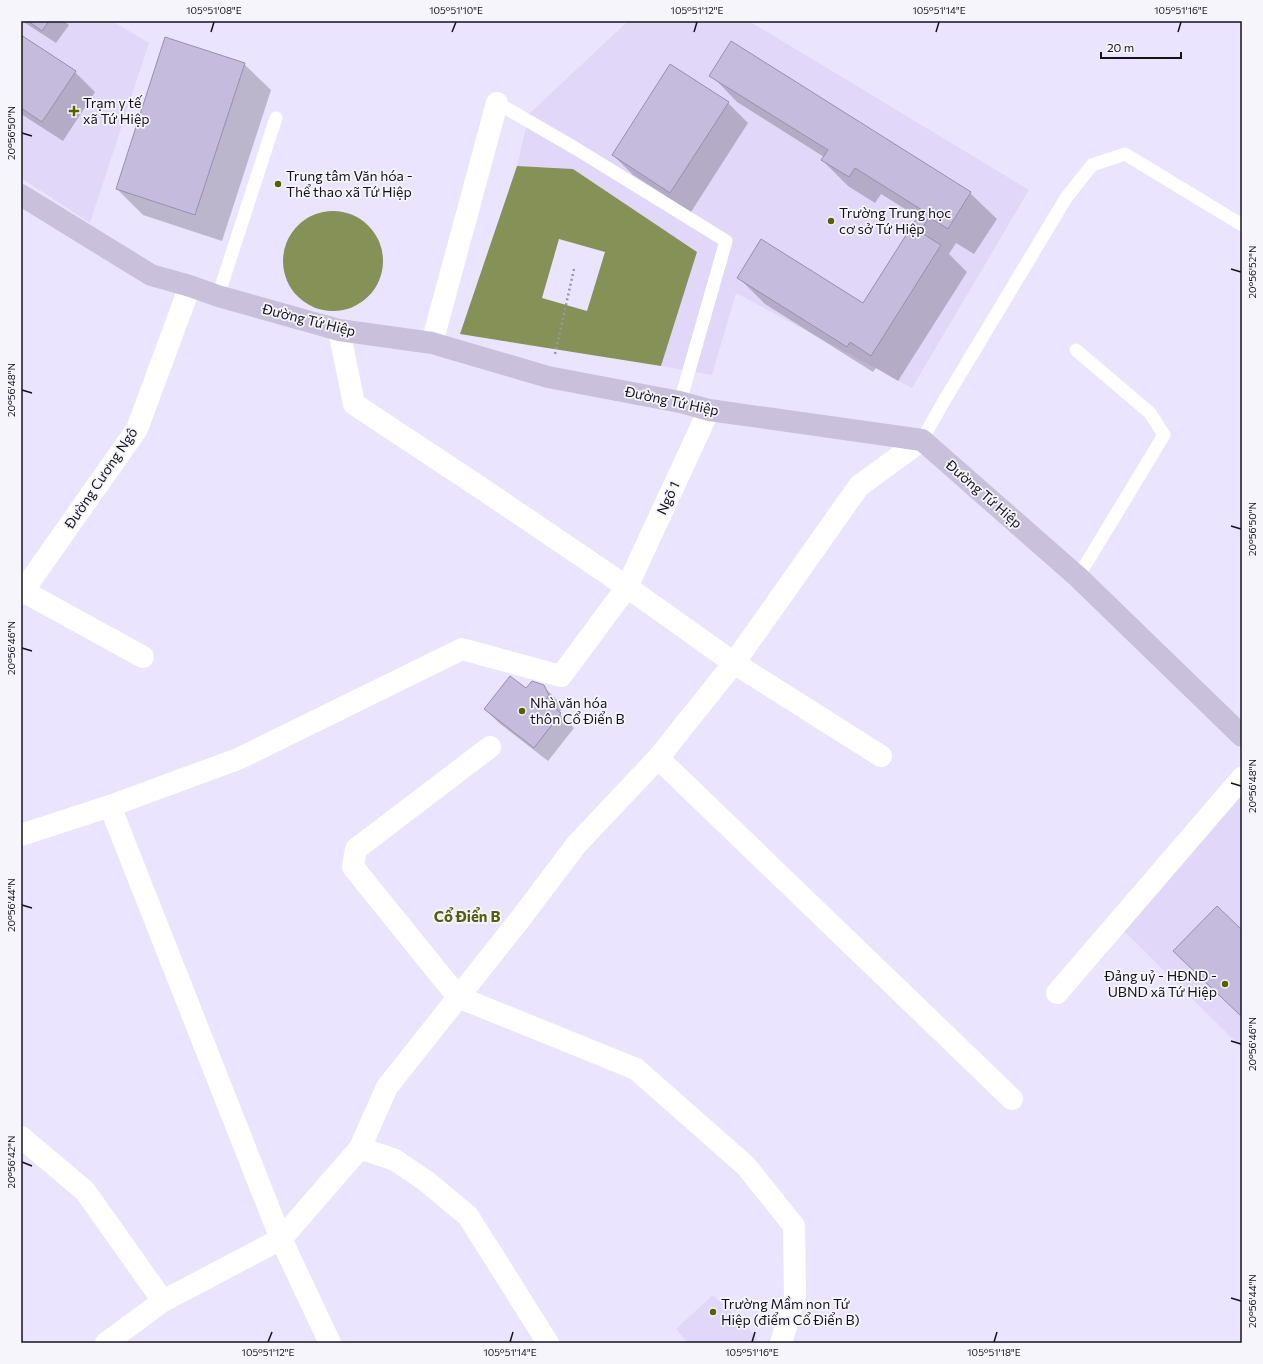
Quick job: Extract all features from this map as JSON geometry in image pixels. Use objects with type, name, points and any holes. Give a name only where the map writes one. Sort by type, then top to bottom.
[{"type":"street","points":[[432,343],[497,103]]},
{"type":"street","name":"Đường Tứ Hiệp","points":[[21,195],[151,275],[218,296],[339,330],[432,343],[548,376],[680,402],[709,410],[922,440],[1078,576],[1242,736]]},
{"type":"street","name":"Đường Cương Ngô","points":[[22,593],[137,429],[190,286]]},
{"type":"street","points":[[339,330],[354,404],[627,587],[734,663],[881,756]]},
{"type":"street","name":"Ngõ 1","points":[[110,806],[238,759],[462,649],[561,676],[627,587],[709,410]]},
{"type":"street","points":[[106,1343],[163,1301],[281,1239],[360,1148],[386,1087],[521,918],[576,845],[658,758],[734,663],[859,486],[922,440]]},
{"type":"street","points":[[22,593],[143,657]]},
{"type":"street","points":[[490,747],[356,849],[353,867],[458,997],[636,1069],[746,1166],[794,1226],[795,1296],[781,1343]]},
{"type":"street","points":[[658,758],[1012,1098]]},
{"type":"street","points":[[1057,993],[1242,778]]},
{"type":"street","points":[[21,835],[110,806],[281,1239],[330,1343]]},
{"type":"street","points":[[21,1137],[85,1191],[163,1301]]},
{"type":"street","points":[[360,1148],[395,1160],[426,1181],[468,1216],[548,1343]]},
{"type":"lane","points":[[497,103],[575,148],[726,242],[680,402]]},
{"type":"lane","points":[[218,296],[276,118]]},
{"type":"lane","points":[[922,440],[1066,198],[1092,165],[1125,154],[1242,225]]},
{"type":"lane","points":[[1076,350],[1150,413],[1164,435],[1078,576]]},
{"type":"path","points":[[554,356],[574,269]]},
{"type":"shaded area","name":"Trạm y tế xã Tứ Hiệp","points":[[21,21],[112,21],[149,43],[90,223],[21,178]]},
{"type":"shaded area","name":"Trường Trung học cơ sở Tứ Hiệp","points":[[628,21],[749,21],[1029,190],[912,388],[736,293],[712,375],[661,366],[697,252],[573,169],[517,166],[529,114]]},
{"type":"shaded area","points":[[517,166],[573,169],[697,252],[661,366],[460,334]],"holes":[[[559,239],[605,252],[587,311],[542,298]]]},
{"type":"shaded area","points":[[333,211],[343,212],[361,219],[375,233],[382,251],[382,271],[375,289],[361,303],[343,310],[333,311],[323,310],[305,303],[291,289],[284,271],[283,261],[284,251],[291,233],[305,219],[323,212]]},
{"type":"shaded area","points":[[1242,791],[1242,1048],[1122,929]]},
{"type":"shaded area","name":"Trường Mầm non Tứ Hiệp (điểm Cổ Điển B)","points":[[713,1295],[756,1336],[758,1343],[688,1343],[676,1329]]},
{"type":"building","points":[[28,21],[49,21],[42,31]]},
{"type":"building","points":[[21,35],[76,71],[42,122],[21,108]]},
{"type":"building","points":[[165,37],[245,63],[195,215],[116,189]]},
{"type":"building","points":[[731,41],[971,192],[948,229],[929,217],[920,232],[941,245],[871,356],[850,342],[847,347],[737,278],[761,239],[863,303],[922,210],[855,168],[849,177],[821,160],[828,150],[709,76]]},
{"type":"building","points":[[670,64],[729,102],[670,193],[612,155]]},
{"type":"building","name":"Nhà văn hóa thôn Cổ Điển B","points":[[510,676],[526,688],[532,681],[544,685],[549,695],[545,701],[561,713],[534,748],[484,709]]},
{"type":"building","name":"Đảng uỷ - HĐND - UBND xã Tứ Hiệp","points":[[1217,906],[1242,930],[1242,1017],[1173,951]]},
{"type":"place","name":"Trạm y tế xã Tứ Hiệp","points":[[74,111]]},
{"type":"place","name":"Trung tâm Văn hóa - Thể thao xã Tứ Hiệp","points":[[278,184]]},
{"type":"place","name":"Trường Trung học cơ sở Tứ Hiệp","points":[[831,221]]},
{"type":"place","name":"Nhà văn hóa thôn Cổ Điển B","points":[[522,711]]},
{"type":"place","name":"Đảng uỷ - HĐND - UBND xã Tứ Hiệp","points":[[1225,984]]},
{"type":"place","name":"Trường Mầm non Tứ Hiệp (điểm Cổ Điển B)","points":[[713,1312]]},
{"type":"district","name":"Cổ Điển B","points":[[467,917]]}]
